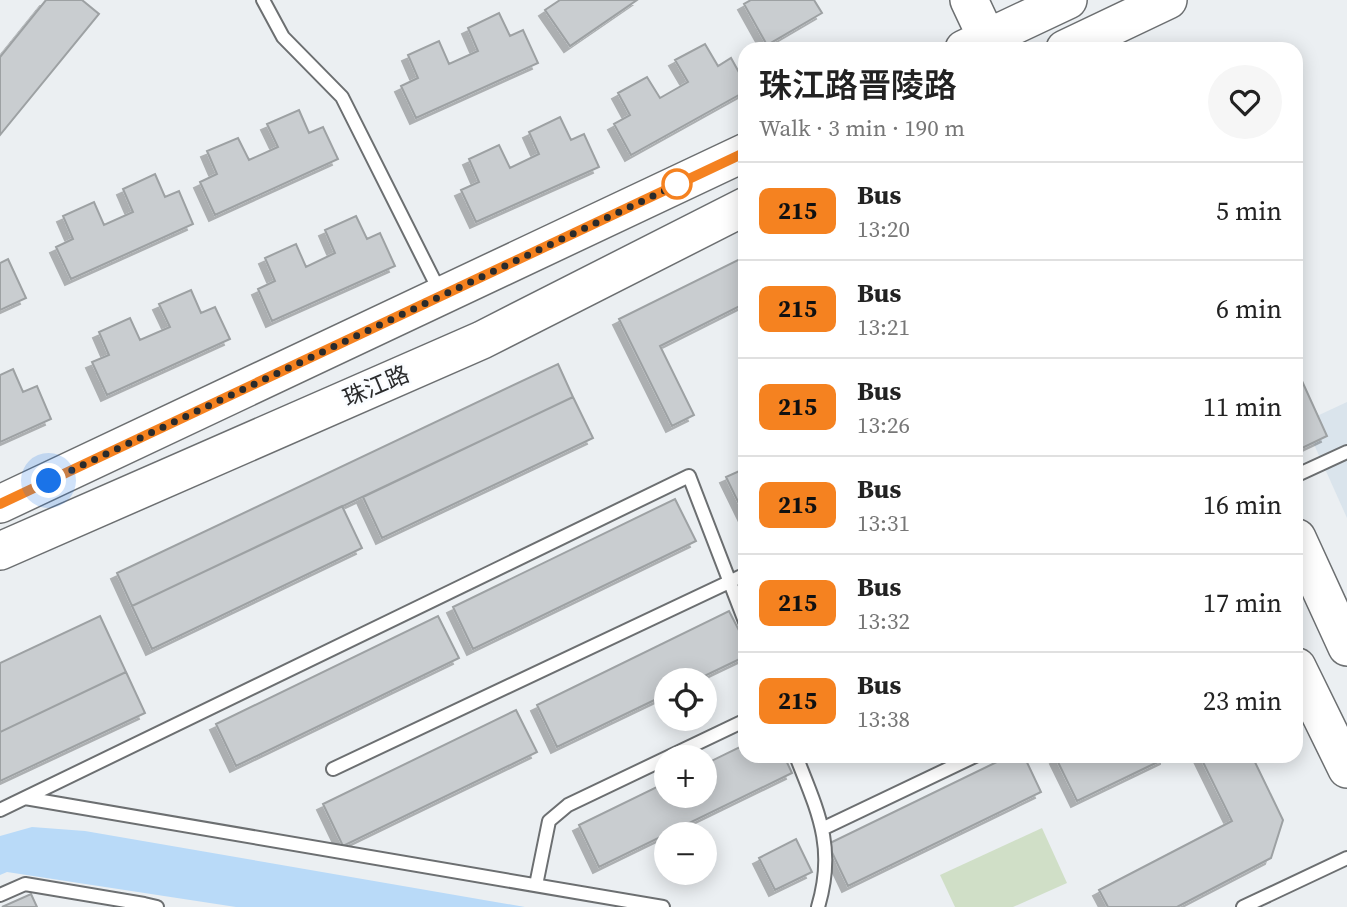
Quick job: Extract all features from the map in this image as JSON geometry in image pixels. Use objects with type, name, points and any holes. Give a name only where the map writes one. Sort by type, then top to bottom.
[{"type":"street","points":[[969,0],[980,42]]},
{"type":"street","points":[[1081,42],[1168,0]]},
{"type":"street","points":[[986,42],[1056,3],[1067,42]]},
{"type":"street","points":[[0,504],[738,156]]},
{"type":"street","name":"珠江路","points":[[0,551],[482,340],[738,210]]},
{"type":"street","points":[[1303,551],[1347,647]]},
{"type":"street","points":[[1303,679],[1347,769]]},
{"type":"lane","points":[[263,0],[283,37],[342,97],[442,296]]},
{"type":"lane","points":[[1303,472],[1347,452]]},
{"type":"lane","points":[[0,810],[689,476],[738,604]]},
{"type":"lane","points":[[333,769],[738,578]]},
{"type":"lane","points":[[536,885],[549,821],[568,805],[738,724]]},
{"type":"lane","points":[[799,763],[824,828],[825,881],[818,907]]},
{"type":"lane","points":[[824,828],[960,763]]},
{"type":"lane","points":[[25,797],[663,907]]},
{"type":"lane","points":[[1243,907],[1347,858]]},
{"type":"lane","points":[[0,895],[25,884],[147,906]]},
{"type":"shaded area","points":[[1347,402],[1347,518],[1304,422]]},
{"type":"green space","points":[[1042,828],[1067,883],[1013,907],[955,907],[940,875]]},
{"type":"water","points":[[32,827],[85,831],[525,907],[236,907],[7,872],[0,875],[0,836]]},
{"type":"building","points":[[46,0],[82,0],[99,14],[0,135],[0,57]]},
{"type":"building","points":[[560,0],[637,0],[570,46],[545,10]]},
{"type":"building","points":[[751,0],[814,0],[822,13],[772,42],[765,42],[744,4]]},
{"type":"building","points":[[499,13],[510,36],[523,30],[538,63],[416,118],[401,86],[418,78],[408,55],[439,41],[449,64],[478,51],[468,28]]},
{"type":"building","points":[[705,44],[718,66],[731,58],[738,71],[738,95],[631,155],[614,124],[630,115],[618,93],[647,77],[660,98],[688,82],[675,60]]},
{"type":"building","points":[[299,110],[309,133],[323,127],[338,159],[215,215],[200,182],[217,174],[207,151],[238,138],[249,160],[278,147],[267,124]]},
{"type":"building","points":[[560,117],[571,140],[584,134],[599,167],[476,222],[461,190],[479,182],[469,159],[499,145],[510,168],[539,154],[529,132]]},
{"type":"building","points":[[155,174],[165,197],[179,191],[193,224],[71,279],[56,247],[73,239],[63,216],[94,202],[104,225],[133,212],[123,189]]},
{"type":"building","points":[[356,216],[367,239],[380,233],[395,266],[272,321],[258,289],[275,281],[265,258],[296,244],[306,267],[335,253],[325,230]]},
{"type":"building","points":[[8,259],[26,298],[0,310],[0,263]]},
{"type":"building","points":[[738,260],[738,307],[660,346],[694,415],[672,426],[619,319]]},
{"type":"building","points":[[191,290],[201,313],[215,307],[230,339],[107,395],[92,362],[109,355],[99,332],[130,318],[140,340],[170,327],[159,304]]},
{"type":"building","points":[[558,364],[573,397],[132,606],[117,573]]},
{"type":"building","points":[[13,369],[23,392],[37,386],[51,419],[0,442],[0,375]]},
{"type":"building","points":[[1303,383],[1327,436],[1303,448]]},
{"type":"building","points":[[573,397],[593,438],[382,538],[363,497]]},
{"type":"building","points":[[738,472],[738,502],[726,477]]},
{"type":"building","points":[[675,499],[696,541],[473,649],[453,607]]},
{"type":"building","points":[[342,506],[362,548],[152,649],[132,606]]},
{"type":"building","points":[[729,611],[738,628],[738,660],[717,670],[654,668],[654,700],[557,747],[537,705]]},
{"type":"building","points":[[100,616],[126,672],[0,732],[0,663]]},
{"type":"building","points":[[438,616],[459,658],[236,766],[216,724]]},
{"type":"building","points":[[126,672],[145,713],[0,781],[0,732]]},
{"type":"building","points":[[516,710],[537,752],[343,846],[323,804]]},
{"type":"building","points":[[738,748],[738,763],[787,763],[792,773],[691,822],[654,822],[654,840],[599,867],[579,825],[654,788],[654,808],[717,808],[717,758]]},
{"type":"building","points":[[995,763],[1027,763],[1041,792],[848,886],[828,844]]},
{"type":"building","points":[[1058,763],[1156,763],[1077,801]]},
{"type":"building","points":[[1203,763],[1255,763],[1283,820],[1271,858],[1177,907],[1108,907],[1099,890],[1232,821]]},
{"type":"building","points":[[796,839],[812,872],[775,890],[759,858]]},
{"type":"building","points":[[31,894],[37,907],[2,907]]},
{"type":"bus line","name":"215","points":[[0,504],[738,156]]},
{"type":"route","points":[[49,481],[687,180],[677,184]]}]
